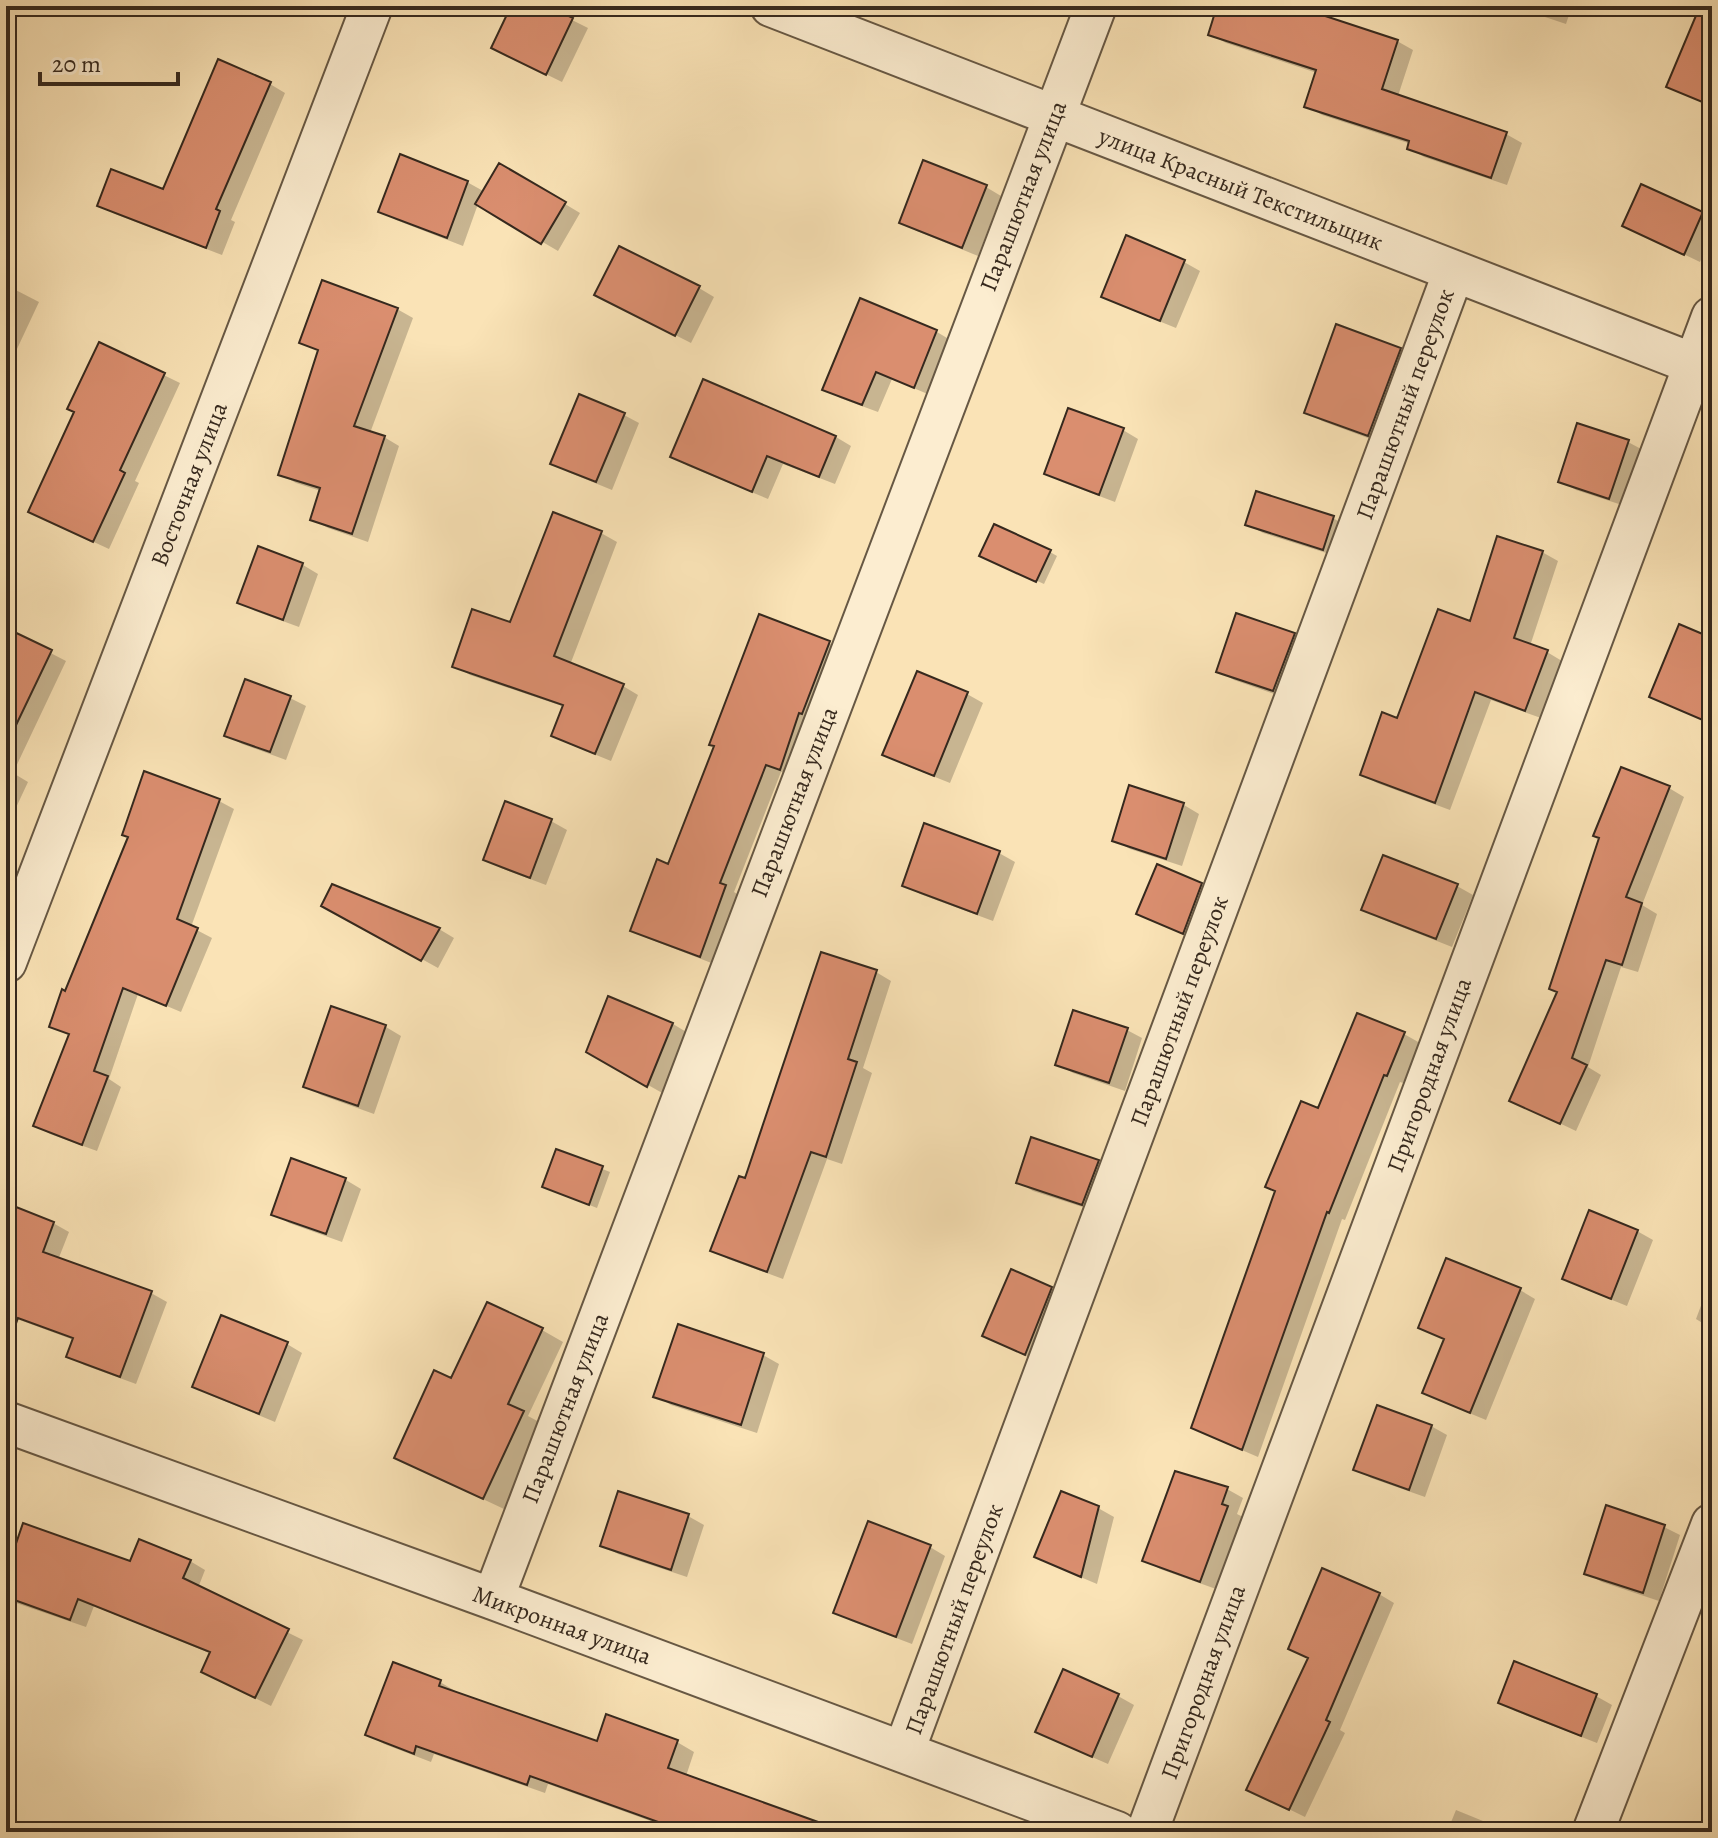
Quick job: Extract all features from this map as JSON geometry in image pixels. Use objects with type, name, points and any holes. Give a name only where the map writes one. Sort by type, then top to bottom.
[{"type":"street","name":"Восточная улица","points":[[6,962],[372,6]]},
{"type":"street","name":"улица Красный Текстильщик","points":[[771,6],[1703,367]]},
{"type":"street","name":"Парашютная улица","points":[[493,1599],[1096,6]]},
{"type":"street","name":"Парашютный переулок","points":[[904,1751],[1454,271]]},
{"type":"street","name":"Пригородная улица","points":[[1147,1832],[1703,367],[1712,317]]},
{"type":"street","name":"Микронная улица","points":[[6,1422],[493,1599],[1117,1832]]},
{"type":"street","points":[[1593,1832],[1712,1524]]},
{"type":"building","points":[[511,6],[548,6],[573,18],[546,75],[491,48]]},
{"type":"building","points":[[1217,6],[1295,6],[1398,40],[1382,89],[1507,132],[1491,178],[1407,149],[1409,141],[1304,107],[1316,70],[1208,35]]},
{"type":"building","points":[[1700,6],[1712,6],[1712,106],[1666,87]]},
{"type":"building","points":[[218,59],[271,82],[216,209],[220,211],[206,248],[97,206],[111,169],[163,189]]},
{"type":"building","points":[[400,154],[468,181],[447,238],[378,212]]},
{"type":"building","points":[[923,160],[987,185],[962,248],[899,223]]},
{"type":"building","points":[[499,163],[566,202],[541,244],[475,204]]},
{"type":"building","points":[[1641,184],[1703,212],[1684,255],[1622,226]]},
{"type":"building","points":[[1126,235],[1185,260],[1160,321],[1101,297]]},
{"type":"building","points":[[619,246],[700,286],[675,336],[594,295]]},
{"type":"building","points":[[322,280],[398,308],[354,426],[385,436],[352,534],[310,520],[320,488],[278,475],[318,350],[299,343]]},
{"type":"building","points":[[860,298],[937,330],[914,388],[876,372],[862,405],[822,390]]},
{"type":"building","points":[[1336,324],[1401,348],[1368,436],[1304,413]]},
{"type":"building","points":[[99,342],[165,373],[120,470],[125,473],[93,542],[28,512],[74,412],[67,409]]},
{"type":"building","points":[[703,379],[836,436],[819,477],[767,456],[752,492],[670,457]]},
{"type":"building","points":[[579,394],[625,413],[596,482],[550,464]]},
{"type":"building","points":[[1068,408],[1124,428],[1099,495],[1044,474]]},
{"type":"building","points":[[1577,423],[1629,440],[1609,499],[1558,482]]},
{"type":"building","points":[[1256,491],[1334,516],[1323,550],[1245,525]]},
{"type":"building","points":[[553,512],[602,531],[554,656],[624,684],[595,754],[551,736],[563,705],[452,667],[472,609],[510,622]]},
{"type":"building","points":[[994,524],[1051,550],[1036,582],[979,556]]},
{"type":"building","points":[[1497,536],[1543,551],[1514,638],[1548,650],[1525,711],[1475,692],[1435,803],[1360,775],[1382,712],[1397,718],[1438,609],[1470,621]]},
{"type":"building","points":[[258,546],[303,563],[283,620],[237,603]]},
{"type":"building","points":[[1236,613],[1295,633],[1273,691],[1216,672]]},
{"type":"building","points":[[759,614],[830,641],[802,714],[799,713],[780,770],[766,765],[720,883],[726,885],[700,957],[630,931],[657,859],[668,864],[714,746],[709,745]]},
{"type":"building","points":[[1679,624],[1712,638],[1712,724],[1649,697]]},
{"type":"building","points":[[6,628],[52,650],[6,746]]},
{"type":"building","points":[[917,671],[968,692],[934,776],[882,755]]},
{"type":"building","points":[[245,679],[291,696],[270,752],[224,736]]},
{"type":"building","points":[[1621,767],[1670,786],[1626,897],[1642,903],[1622,965],[1606,960],[1572,1058],[1587,1065],[1560,1124],[1509,1101],[1557,992],[1549,989],[1599,838],[1593,836]]},
{"type":"building","points":[[144,771],[220,799],[177,919],[198,928],[166,1006],[123,988],[94,1071],[108,1076],[82,1145],[33,1126],[69,1034],[49,1027],[62,989],[65,991],[128,837],[122,835]]},
{"type":"building","points":[[1129,785],[1184,803],[1166,859],[1112,841]]},
{"type":"building","points":[[505,801],[552,819],[530,878],[483,860]]},
{"type":"building","points":[[924,823],[1000,851],[977,914],[902,886]]},
{"type":"building","points":[[1383,855],[1458,884],[1436,939],[1361,910]]},
{"type":"building","points":[[1157,864],[1202,883],[1183,934],[1136,914]]},
{"type":"building","points":[[332,884],[440,928],[421,961],[321,906]]},
{"type":"building","points":[[821,952],[877,970],[848,1059],[857,1062],[826,1157],[811,1152],[767,1272],[710,1251],[739,1176],[745,1178]]},
{"type":"building","points":[[608,996],[673,1023],[647,1087],[586,1052]]},
{"type":"building","points":[[331,1006],[386,1025],[358,1106],[303,1087]]},
{"type":"building","points":[[1073,1010],[1128,1028],[1109,1083],[1055,1065]]},
{"type":"building","points":[[1357,1013],[1405,1032],[1327,1212],[1242,1450],[1191,1428],[1275,1191],[1265,1187],[1301,1101],[1318,1108]]},
{"type":"building","points":[[1031,1137],[1099,1160],[1082,1205],[1016,1183]]},
{"type":"building","points":[[556,1149],[603,1166],[589,1205],[542,1187]]},
{"type":"building","points":[[291,1158],[346,1178],[326,1234],[271,1215]]},
{"type":"building","points":[[6,1203],[54,1222],[43,1252],[152,1291],[120,1377],[66,1357],[73,1338],[18,1318],[10,1340],[6,1339]]},
{"type":"building","points":[[1589,1210],[1638,1230],[1611,1299],[1562,1279]]},
{"type":"building","points":[[1446,1258],[1521,1288],[1470,1413],[1422,1393],[1444,1339],[1418,1328]]},
{"type":"building","points":[[1011,1269],[1052,1287],[1025,1355],[982,1336]]},
{"type":"building","points":[[487,1302],[543,1328],[508,1404],[524,1411],[483,1499],[394,1458],[434,1370],[451,1378]]},
{"type":"building","points":[[221,1315],[288,1342],[259,1414],[192,1387]]},
{"type":"building","points":[[678,1324],[764,1353],[741,1425],[653,1397]]},
{"type":"building","points":[[1377,1405],[1432,1425],[1409,1490],[1353,1470]]},
{"type":"building","points":[[1175,1471],[1228,1487],[1222,1504],[1228,1506],[1200,1582],[1142,1561]]},
{"type":"building","points":[[618,1491],[689,1514],[671,1570],[600,1546]]},
{"type":"building","points":[[1061,1491],[1099,1506],[1081,1577],[1034,1557]]},
{"type":"building","points":[[1606,1505],[1665,1525],[1643,1593],[1584,1574]]},
{"type":"building","points":[[868,1521],[931,1545],[896,1637],[833,1613]]},
{"type":"building","points":[[23,1523],[130,1561],[139,1539],[191,1560],[183,1578],[289,1629],[255,1698],[201,1672],[210,1652],[78,1599],[70,1620],[6,1597],[6,1573]]},
{"type":"building","points":[[1322,1568],[1380,1593],[1326,1720],[1330,1722],[1289,1810],[1246,1790],[1308,1658],[1288,1649]]},
{"type":"building","points":[[1514,1661],[1597,1694],[1581,1736],[1498,1703]]},
{"type":"building","points":[[393,1662],[441,1680],[439,1686],[597,1741],[606,1714],[678,1740],[668,1768],[832,1827],[831,1832],[686,1832],[530,1776],[527,1785],[416,1746],[414,1754],[365,1735]]},
{"type":"building","points":[[1063,1669],[1119,1694],[1092,1757],[1035,1732]]}]
